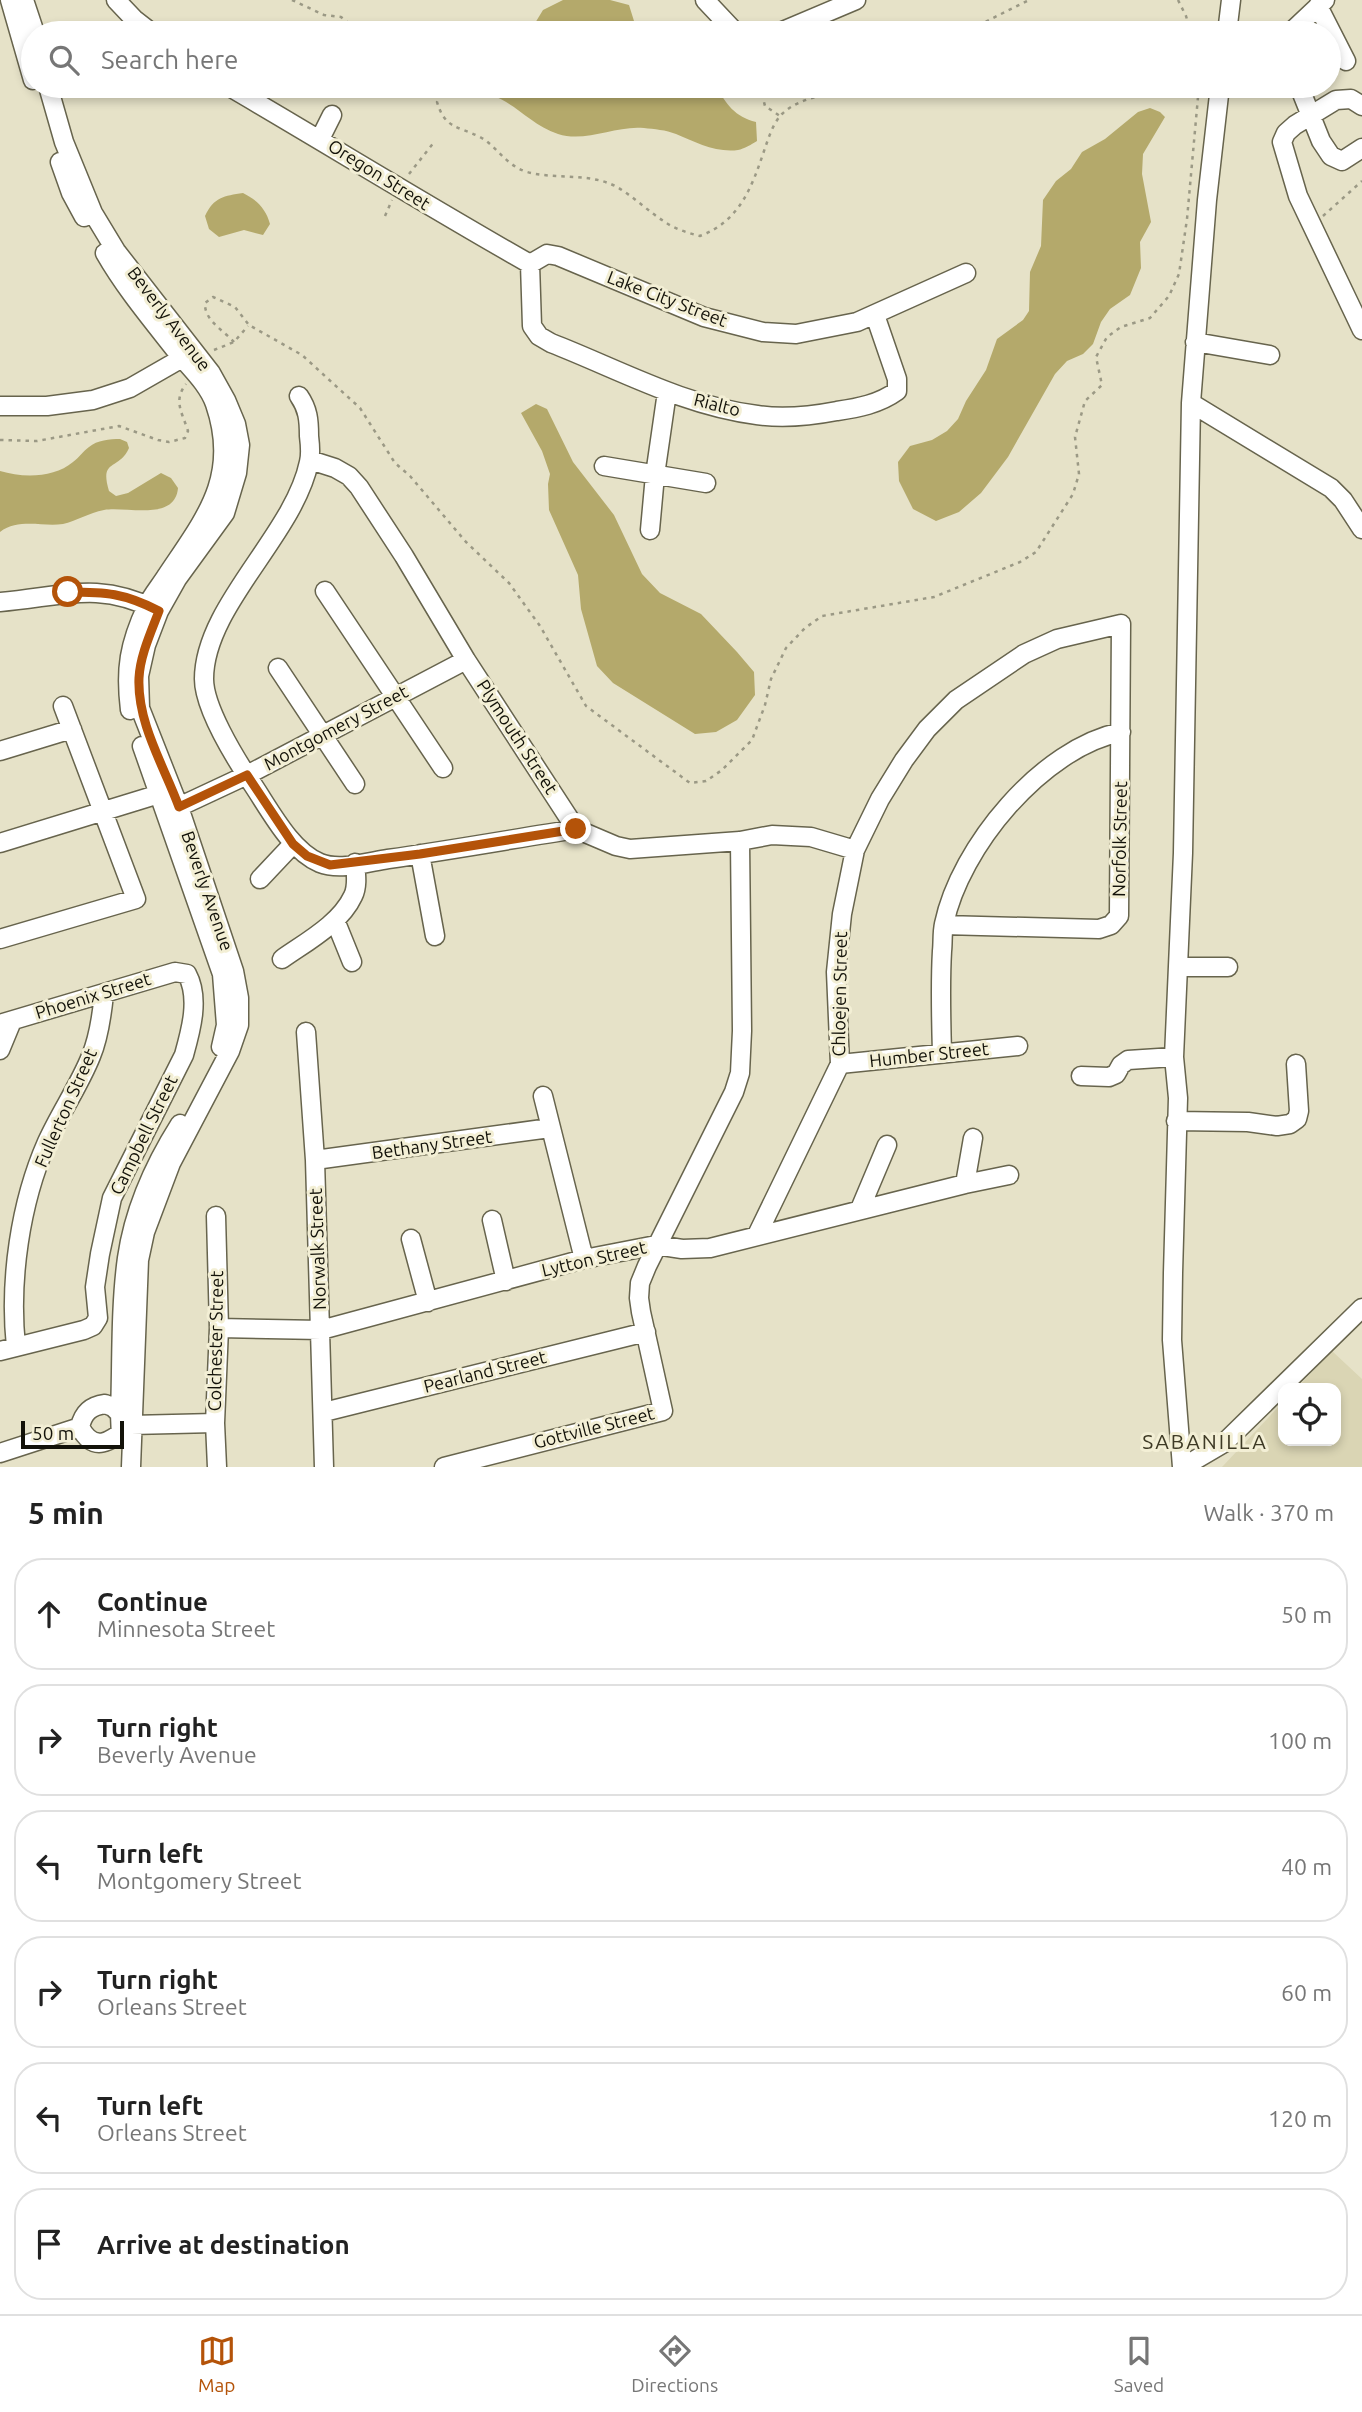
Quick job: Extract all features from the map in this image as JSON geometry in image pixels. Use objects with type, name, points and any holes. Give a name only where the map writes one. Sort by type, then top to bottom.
[{"type":"street","points":[[10,0],[21,35]]},
{"type":"street","points":[[24,0],[31,21]]},
{"type":"street","points":[[116,0],[137,21]]},
{"type":"street","points":[[705,0],[725,21]]},
{"type":"street","points":[[806,21],[856,0]]},
{"type":"street","points":[[1228,21],[1231,0]]},
{"type":"street","points":[[1303,21],[1322,3],[1329,21]]},
{"type":"street","points":[[1341,49],[1346,61]]},
{"type":"street","name":"Beverly Avenue","points":[[39,98],[71,193],[108,260],[140,306],[192,356],[202,383],[214,402],[223,464],[220,484],[212,506],[130,650],[126,679],[130,711],[173,810],[222,974],[226,1025],[221,1048],[185,1116],[156,1162],[141,1203],[127,1257],[124,1424],[119,1467]]},
{"type":"street","name":"Beverly Avenue","points":[[51,98],[64,142],[93,213],[116,251],[226,400],[236,424],[240,445],[237,473],[225,513],[153,608]]},
{"type":"street","name":"Oregon Street","points":[[249,98],[397,188],[530,264]]},
{"type":"street","points":[[1219,98],[1207,200],[1191,403],[1184,826],[1174,1057],[1178,1098],[1172,1340],[1182,1467],[1224,1443],[1361,1311]]},
{"type":"street","points":[[1304,98],[1321,141],[1331,156],[1342,161],[1362,148]]},
{"type":"street","points":[[1362,106],[1351,99],[1336,100],[1286,133],[1282,142],[1298,196],[1362,330]]},
{"type":"street","points":[[320,139],[332,115]]},
{"type":"street","name":"Lake City Street","points":[[530,264],[547,254],[558,256],[704,317],[763,332],[796,334],[857,323],[966,273]]},
{"type":"street","name":"Rialto","points":[[530,264],[532,326],[539,336],[667,392],[757,415],[817,415],[884,400],[897,391],[897,379],[875,315]]},
{"type":"street","points":[[1195,342],[1270,355]]},
{"type":"street","points":[[0,406],[47,406],[93,400],[130,388],[192,356]]},
{"type":"street","points":[[650,530],[667,392]]},
{"type":"street","points":[[299,396],[307,407],[310,460],[289,511],[223,616],[207,652],[204,681],[212,712],[247,775],[293,844],[307,856],[330,865],[355,863],[576,829],[615,846],[630,849],[740,841],[772,835],[811,838],[855,850]]},
{"type":"street","points":[[1191,403],[1331,488],[1343,500],[1362,529]]},
{"type":"street","name":"Plymouth Street","points":[[310,460],[335,468],[349,476],[359,487],[466,660],[576,829]]},
{"type":"street","points":[[604,466],[706,483]]},
{"type":"street","points":[[325,591],[443,768]]},
{"type":"street","points":[[0,602],[36,599],[68,592],[100,592],[124,595],[153,608]]},
{"type":"street","name":"Norfolk Street","points":[[944,925],[1100,929],[1111,925],[1119,916],[1121,624]]},
{"type":"street","name":"Chloejen Street","points":[[757,1236],[839,1064],[836,972],[842,914],[855,850],[880,799],[904,760],[928,729],[957,700],[1024,654],[1057,639],[1121,624]]},
{"type":"street","name":"Montgomery Street","points":[[173,810],[247,775],[466,660]]},
{"type":"street","points":[[278,668],[355,784]]},
{"type":"street","points":[[0,939],[136,899],[62,706]]},
{"type":"street","points":[[0,751],[72,729]]},
{"type":"street","points":[[942,1053],[941,976],[944,925],[958,884],[977,846],[1000,815],[1033,780],[1088,743],[1121,732]]},
{"type":"street","points":[[0,843],[166,792]]},
{"type":"street","points":[[646,1332],[639,1298],[640,1283],[656,1245],[734,1092],[740,1073],[740,841]]},
{"type":"street","points":[[260,879],[293,844]]},
{"type":"street","points":[[420,854],[435,936]]},
{"type":"street","points":[[282,959],[335,919],[354,895],[357,881],[355,863]]},
{"type":"street","points":[[335,919],[352,962]]},
{"type":"street","points":[[1178,967],[1228,967]]},
{"type":"street","name":"Phoenix Street","points":[[6,1023],[175,972],[187,974]]},
{"type":"street","name":"Campbell Street","points":[[8,1349],[84,1330],[93,1326],[98,1318],[95,1287],[112,1198],[184,1055],[190,1033],[193,985],[187,974]]},
{"type":"street","name":"Fullerton Street","points":[[8,1349],[17,1259],[25,1216],[47,1144],[91,1056],[101,1018],[104,993]]},
{"type":"street","points":[[0,1050],[6,1023]]},
{"type":"street","name":"Norwalk Street","points":[[306,1032],[315,1160],[324,1467]]},
{"type":"street","name":"Humber Street","points":[[839,1064],[1018,1046]]},
{"type":"street","points":[[1082,1076],[1109,1077],[1116,1074],[1128,1060],[1174,1057]]},
{"type":"street","points":[[1176,1121],[1248,1122],[1277,1126],[1290,1124],[1297,1119],[1299,1111],[1296,1064]]},
{"type":"street","points":[[542,1096],[584,1259]]},
{"type":"street","name":"Bethany Street","points":[[315,1160],[550,1128]]},
{"type":"street","points":[[965,1184],[973,1139]]},
{"type":"street","points":[[860,1209],[887,1145]]},
{"type":"street","name":"Lytton Street","points":[[219,1328],[321,1330],[584,1259],[656,1245],[696,1250],[1009,1175]]},
{"type":"street","name":"Colchester Street","points":[[216,1216],[219,1328],[215,1423],[217,1467]]},
{"type":"street","points":[[492,1220],[506,1281]]},
{"type":"street","points":[[411,1239],[428,1302]]},
{"type":"street","name":"Gottville Street","points":[[444,1467],[663,1410],[646,1332]]},
{"type":"street","name":"Pearland Street","points":[[324,1412],[646,1332]]},
{"type":"street","points":[[124,1424],[114,1440],[100,1443],[85,1436],[80,1427],[88,1409],[105,1404],[124,1424],[215,1423]]},
{"type":"street","name":"Beverly Avenue","points":[[124,1424],[131,1467]]},
{"type":"street","points":[[0,1453],[80,1427]]},
{"type":"path","points":[[292,0],[324,15],[345,21]]},
{"type":"path","points":[[987,21],[1029,0]]},
{"type":"path","points":[[1178,0],[1186,21]]},
{"type":"path","points":[[439,98],[437,102],[445,120],[458,130],[481,138],[508,163],[539,174],[596,179],[617,187],[667,224],[700,236],[718,229],[738,210],[779,116],[790,108],[818,98]]},
{"type":"path","points":[[763,98],[765,106],[779,116]]},
{"type":"path","points":[[233,342],[208,318],[205,303],[214,297],[235,307],[249,326],[302,355],[360,408],[395,463],[410,476],[466,542],[509,583],[540,625],[586,706],[683,779],[690,783],[706,781],[722,770],[752,740],[771,679],[786,648],[814,622],[822,617],[934,597],[1020,562],[1036,552],[1073,494],[1079,474],[1075,437],[1085,401],[1102,385],[1096,357],[1107,337],[1121,327],[1150,318],[1169,296],[1179,274],[1198,98]]},
{"type":"path","points":[[1313,226],[1362,181]]},
{"type":"path","points":[[192,356],[233,342],[249,326]]},
{"type":"path","points":[[0,440],[37,441],[119,426],[169,442],[185,438],[188,430],[178,393],[186,383],[202,383]]},
{"type":"shaded area","points":[[563,0],[610,0],[629,5],[634,21],[536,21],[543,10]]},
{"type":"shaded area","points":[[498,98],[723,98],[742,117],[756,122],[757,141],[743,149],[730,151],[706,146],[668,132],[644,128],[569,136],[546,129]]},
{"type":"shaded area","points":[[1150,108],[1165,117],[1143,154],[1142,174],[1151,222],[1140,242],[1141,268],[1130,295],[1110,309],[1101,322],[1093,344],[1083,354],[1067,361],[1055,374],[1008,457],[981,493],[959,512],[936,521],[913,509],[899,481],[898,462],[910,446],[932,440],[947,431],[958,419],[986,370],[997,339],[1023,320],[1029,311],[1030,272],[1041,246],[1043,200],[1056,181],[1071,169],[1082,152],[1105,139],[1138,112]]},
{"type":"shaded area","points":[[243,193],[260,206],[270,224],[263,235],[244,230],[219,237],[209,229],[205,216],[208,210],[220,198]]},
{"type":"shaded area","points":[[536,404],[547,409],[573,462],[614,515],[642,574],[660,593],[701,614],[754,672],[755,695],[737,720],[716,732],[695,734],[613,683],[597,666],[581,609],[578,575],[549,510],[550,474],[542,451],[521,413]]},
{"type":"shaded area","points":[[120,439],[127,442],[129,448],[120,460],[108,469],[106,474],[109,491],[116,496],[128,493],[161,473],[171,478],[178,488],[175,499],[168,505],[148,510],[104,510],[63,524],[15,525],[0,532],[0,471],[18,475],[48,474],[65,467],[96,443]]},
{"type":"shaded area","points":[[1332,1351],[1362,1379],[1362,1467],[1222,1467],[1278,1407],[1278,1446],[1341,1446],[1341,1383],[1302,1383]]},
{"type":"district","name":"SABANILLA","points":[[1205,1442]]},
{"type":"route","points":[[68,592],[124,595],[159,611],[146,645],[139,676],[140,708],[179,807],[247,775],[293,844],[307,856],[330,865],[420,854],[576,829]]}]
